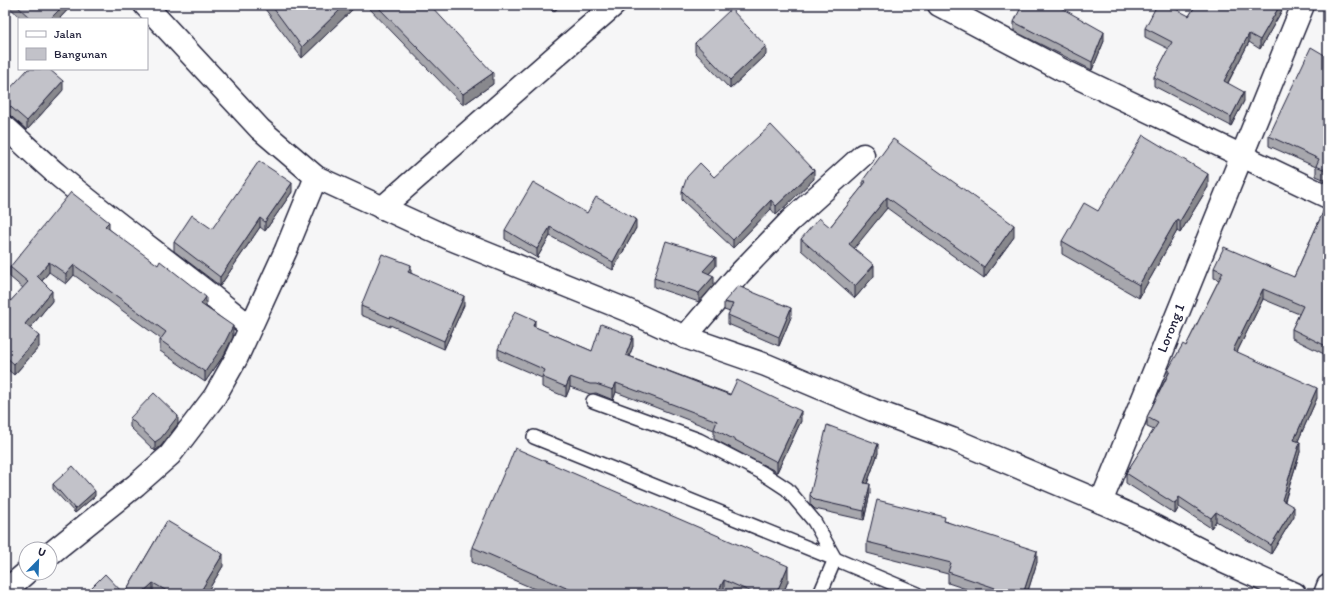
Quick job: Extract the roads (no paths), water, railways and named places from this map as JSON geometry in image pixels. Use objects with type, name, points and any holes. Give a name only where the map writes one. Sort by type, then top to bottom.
[{"type":"main road","points":[[145,5],[260,129],[316,177],[451,239],[629,311],[685,337],[766,365],[873,410],[952,439],[1101,502],[1142,520],[1224,562],[1294,594]]},
{"type":"main road","points":[[382,208],[614,5]]},
{"type":"main road","points":[[939,5],[1062,70],[1328,196]]},
{"type":"main road","name":"Lorong 1","points":[[1101,502],[1303,5]]},
{"type":"main road","points":[[5,127],[58,175],[118,224],[209,293],[250,327]]},
{"type":"main road","points":[[685,337],[740,273],[790,221],[864,155]]},
{"type":"main road","points":[[58,548],[136,485],[170,455],[215,396],[237,357],[286,250],[316,177]]},
{"type":"main road","points":[[5,592],[18,580]]},
{"type":"main road","points":[[1325,594],[1328,586]]},
{"type":"lane","points":[[593,401],[699,440],[761,472],[786,489],[814,521],[835,559]]},
{"type":"lane","points":[[534,437],[918,594]]},
{"type":"lane","points":[[820,594],[835,559]]}]
